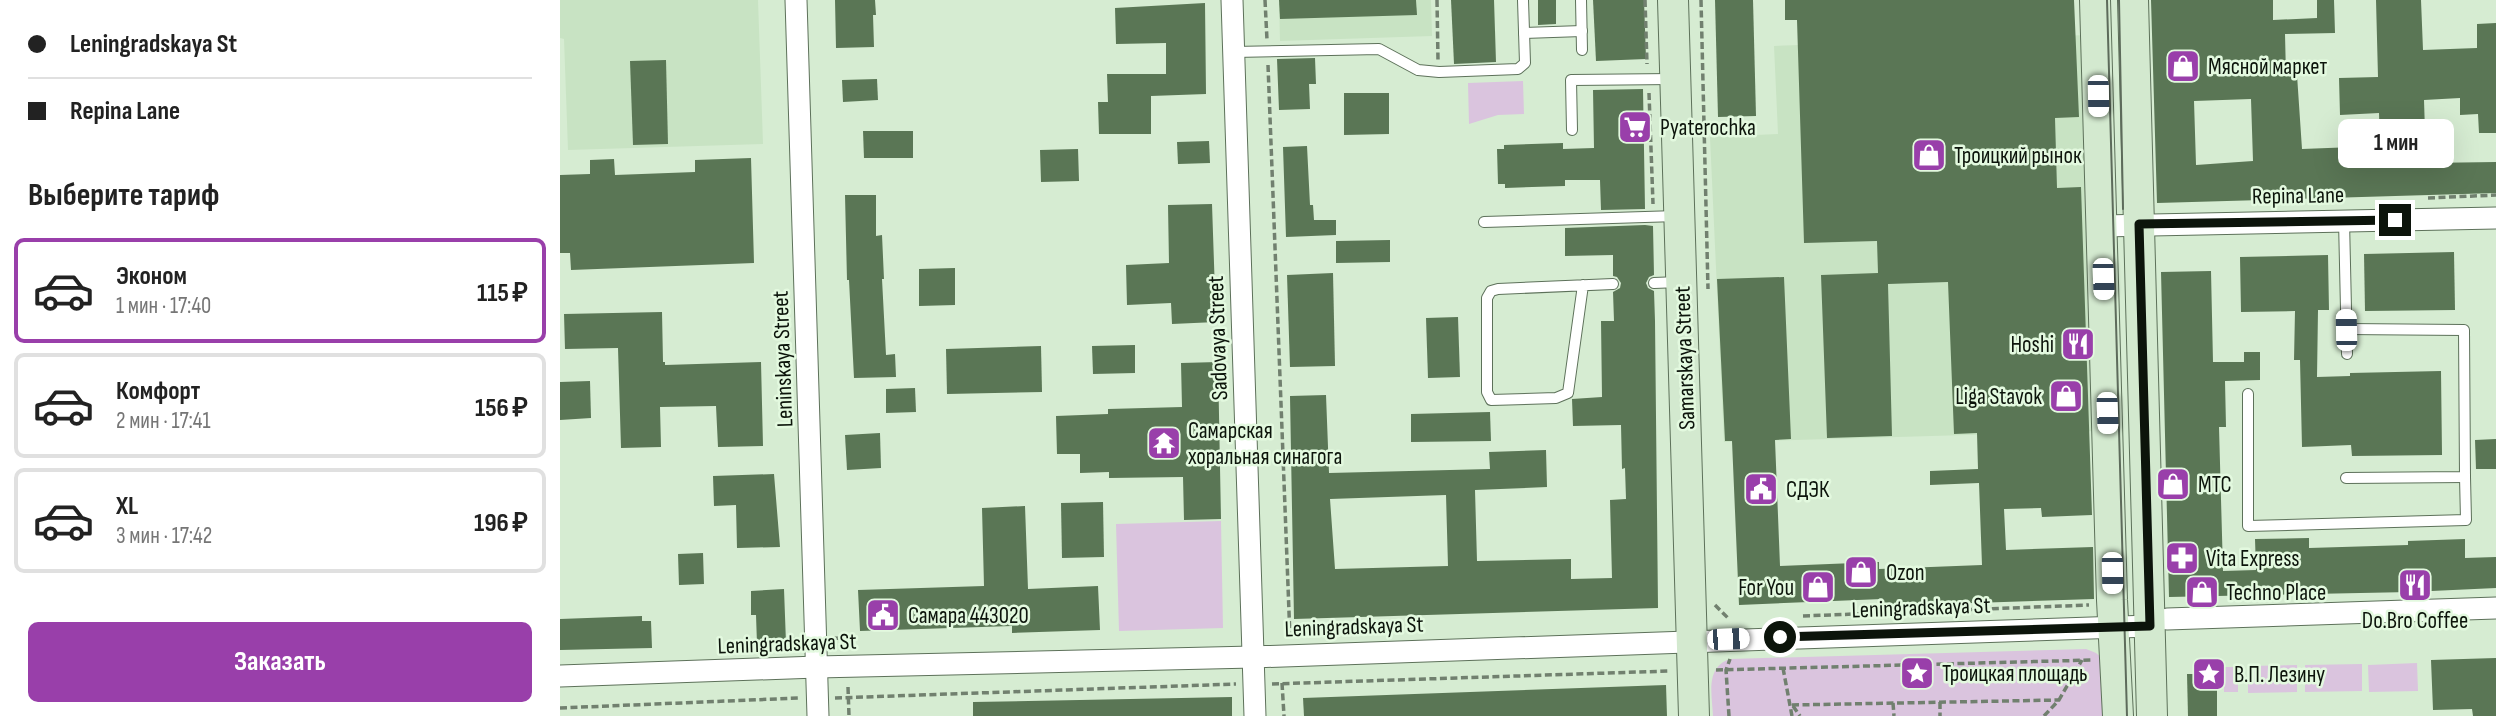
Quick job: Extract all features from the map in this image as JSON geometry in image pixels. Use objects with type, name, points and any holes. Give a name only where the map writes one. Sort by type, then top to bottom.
[{"type":"main road","name":"Samarskaya Street","points":[[1673,0],[1694,716]]},
{"type":"main road","points":[[2095,0],[2118,716]]},
{"type":"main road","points":[[2133,0],[2139,224],[2158,622],[2152,716]]},
{"type":"street","name":"Leninskaya Street","points":[[796,0],[817,707]]},
{"type":"street","name":"Sadovaya Street","points":[[1233,0],[1255,716]]},
{"type":"street","name":"Repina Lane","points":[[2102,226],[2496,218]]},
{"type":"street","name":"Leningradskaya St","points":[[560,676],[1253,657],[1691,657],[1728,639],[2113,614],[2158,622],[2496,608]]},
{"type":"lane","points":[[1234,52],[1379,49],[1418,70],[1439,72],[1518,69],[1525,63],[1523,0]]},
{"type":"lane","points":[[1581,0],[1582,50]]},
{"type":"lane","points":[[1524,33],[1582,31]]},
{"type":"lane","points":[[1572,130],[1571,80],[1676,79]]},
{"type":"lane","points":[[1484,222],[1680,215]]},
{"type":"lane","points":[[2344,220],[2347,354]]},
{"type":"lane","points":[[1583,285],[1568,393],[1556,398],[1491,400],[1487,392],[1487,298],[1491,291],[1498,289],[1583,285],[1613,284]]},
{"type":"lane","points":[[2248,394],[2248,526],[2466,520],[2464,330],[2346,330]]},
{"type":"lane","points":[[2346,478],[2465,477]]},
{"type":"path","points":[[1265,0],[1290,636]]},
{"type":"path","points":[[1437,0],[1439,72]]},
{"type":"path","points":[[1681,284],[1701,0]]},
{"type":"path","points":[[1715,604],[1727,619],[1740,619]]},
{"type":"path","points":[[1794,617],[2091,605],[2113,614]]},
{"type":"path","points":[[560,708],[817,707],[1691,657],[1726,670],[2093,659]]},
{"type":"path","points":[[2044,716],[2059,700],[2083,659]]},
{"type":"path","points":[[1783,668],[1792,716]]},
{"type":"path","points":[[1726,670],[1729,716]]},
{"type":"path","points":[[1792,705],[2059,700]]},
{"type":"path","points":[[1940,702],[1940,716]]},
{"type":"path","points":[[1893,703],[1894,716]]},
{"type":"path","points":[[1792,705],[1800,716]]},
{"type":"shaded area","points":[[560,0],[758,0],[763,144],[568,150]]},
{"type":"shaded area","points":[[1279,0],[1431,0],[1432,36],[1280,41]]},
{"type":"shaded area","points":[[2086,35],[2099,431],[1724,442],[1710,137],[1778,134],[1774,46]]},
{"type":"shaded area","points":[[1523,81],[1524,114],[1498,115],[1469,124],[1468,83]]},
{"type":"shaded area","points":[[1221,521],[1223,628],[1119,631],[1116,524]]},
{"type":"shaded area","points":[[2086,649],[2103,659],[2109,716],[1713,716],[1713,675],[1722,663],[1730,659]]},
{"type":"shaded area","points":[[2417,663],[2418,691],[2369,692],[2368,665]]},
{"type":"shaded area","points":[[2362,664],[2362,691],[2305,692],[2305,665]]},
{"type":"shaded area","points":[[2297,665],[2297,692],[2248,693],[2248,666]]},
{"type":"shaded area","points":[[2224,667],[2238,667],[2238,692],[2224,692]]},
{"type":"building","points":[[835,0],[875,0],[874,47],[836,48]]},
{"type":"building","points":[[1279,0],[1416,0],[1417,15],[1280,19]]},
{"type":"building","points":[[1451,0],[1494,0],[1496,62],[1454,64]]},
{"type":"building","points":[[1538,0],[1556,0],[1556,24],[1538,25]]},
{"type":"building","points":[[1593,0],[1644,0],[1646,59],[1596,61]]},
{"type":"building","points":[[1715,0],[1753,0],[1756,116],[1718,117]]},
{"type":"building","points":[[1785,0],[2074,0],[2079,117],[2055,118],[2057,188],[2081,187],[2092,515],[2042,517],[2041,508],[2004,509],[2006,550],[2093,547],[2094,599],[1882,606],[1882,599],[1739,605],[1732,441],[1725,441],[1717,279],[1784,277],[1791,439],[1775,440],[1780,566],[1879,562],[1879,569],[1982,565],[1979,483],[1930,485],[1930,471],[1978,469],[1977,433],[1954,434],[1948,282],[1888,284],[1892,436],[1827,438],[1821,275],[1878,273],[1877,241],[1804,243],[1797,20],[1785,20]]},
{"type":"building","points":[[2151,0],[2273,0],[2273,20],[2317,18],[2317,0],[2334,0],[2335,33],[2285,34],[2286,76],[2297,75],[2302,149],[2380,146],[2379,113],[2340,115],[2339,78],[2378,77],[2376,0],[2421,0],[2423,50],[2477,48],[2477,24],[2496,23],[2496,133],[2479,133],[2478,114],[2460,115],[2460,98],[2424,100],[2426,163],[2496,162],[2496,193],[2157,203]],"holes":[[[2251,99],[2253,161],[2196,165],[2194,101]]]},
{"type":"building","points":[[1205,3],[1206,94],[1151,96],[1151,134],[1099,134],[1098,102],[1108,102],[1107,74],[1166,74],[1166,43],[1116,44],[1115,8]]},
{"type":"building","points":[[1315,58],[1316,84],[1309,84],[1310,109],[1279,110],[1277,59]]},
{"type":"building","points":[[666,60],[668,144],[633,145],[630,61]]},
{"type":"building","points":[[877,79],[878,100],[843,102],[842,80]]},
{"type":"building","points":[[1643,89],[1645,209],[1601,210],[1600,180],[1565,180],[1565,186],[1505,188],[1505,184],[1498,184],[1497,149],[1504,149],[1504,145],[1563,143],[1563,149],[1594,148],[1593,90]]},
{"type":"building","points":[[1344,93],[1389,93],[1389,134],[1344,135]]},
{"type":"building","points":[[863,131],[913,131],[913,158],[864,158]]},
{"type":"building","points":[[1209,141],[1210,163],[1178,164],[1177,142]]},
{"type":"building","points":[[1307,146],[1310,205],[1313,205],[1314,220],[1336,220],[1336,235],[1286,237],[1283,147]]},
{"type":"building","points":[[1078,149],[1079,181],[1041,182],[1040,150]]},
{"type":"building","points":[[751,158],[754,263],[571,270],[570,253],[560,253],[560,175],[590,174],[590,160],[614,159],[615,175],[695,172],[695,160]]},
{"type":"building","points":[[845,195],[876,195],[876,236],[882,235],[886,355],[895,354],[896,377],[854,378],[847,280]]},
{"type":"building","points":[[1212,204],[1216,322],[1172,324],[1171,303],[1127,305],[1126,265],[1169,263],[1168,205]]},
{"type":"building","points":[[1653,226],[1654,275],[1649,277],[1646,283],[1648,288],[1654,291],[1658,608],[1294,619],[1290,396],[1326,395],[1329,473],[1490,469],[1489,452],[1546,450],[1547,487],[1475,490],[1477,561],[1571,559],[1571,579],[1612,578],[1610,500],[1626,499],[1621,425],[1573,426],[1572,399],[1602,397],[1601,321],[1614,321],[1613,292],[1620,288],[1621,283],[1613,276],[1613,255],[1565,256],[1565,228]],"holes":[[[1446,495],[1448,566],[1335,569],[1330,499]]]},
{"type":"building","points":[[1390,240],[1390,262],[1336,263],[1336,241]]},
{"type":"building","points":[[2454,252],[2455,310],[2365,311],[2364,254]]},
{"type":"building","points":[[2328,255],[2329,310],[2318,310],[2317,377],[2350,376],[2350,373],[2441,371],[2442,455],[2352,456],[2351,445],[2302,447],[2300,360],[2294,360],[2295,311],[2241,312],[2240,257]]},
{"type":"building","points":[[955,268],[955,305],[919,306],[919,269]]},
{"type":"building","points":[[2211,271],[2213,362],[2244,362],[2244,352],[2260,352],[2260,380],[2225,381],[2226,427],[2219,427],[2223,571],[2256,570],[2255,539],[2309,538],[2309,548],[2408,545],[2408,541],[2465,539],[2465,558],[2496,557],[2496,588],[2169,597],[2161,272]]},
{"type":"building","points":[[1333,273],[1335,366],[1290,367],[1287,275]]},
{"type":"building","points":[[662,312],[665,365],[761,362],[763,446],[718,447],[716,406],[660,407],[661,447],[621,448],[618,348],[565,349],[564,314]]},
{"type":"building","points":[[1458,317],[1460,377],[1428,378],[1426,318]]},
{"type":"building","points":[[1135,345],[1135,373],[1093,374],[1092,346]]},
{"type":"building","points":[[1041,346],[1042,392],[947,394],[946,349]]},
{"type":"building","points":[[1218,362],[1221,519],[1184,520],[1183,477],[1109,478],[1109,472],[1080,473],[1080,454],[1057,454],[1056,416],[1108,414],[1108,409],[1182,407],[1181,363]]},
{"type":"building","points":[[590,381],[591,418],[560,420],[560,382]]},
{"type":"building","points":[[915,388],[916,412],[886,413],[886,389]]},
{"type":"building","points":[[1490,412],[1491,441],[1411,442],[1411,414]]},
{"type":"building","points":[[880,433],[881,468],[847,470],[845,435]]},
{"type":"building","points":[[2496,439],[2496,469],[2476,469],[2475,440]]},
{"type":"building","points":[[774,474],[780,547],[737,548],[736,505],[714,506],[713,476]]},
{"type":"building","points":[[1103,502],[1104,557],[1062,558],[1061,503]]},
{"type":"building","points":[[1025,506],[1028,589],[1098,586],[1100,630],[1012,633],[1012,626],[860,631],[858,590],[984,586],[982,508]]},
{"type":"building","points":[[703,553],[704,584],[679,585],[678,554]]},
{"type":"building","points":[[784,589],[786,643],[757,644],[756,615],[751,615],[751,591]]},
{"type":"building","points":[[642,616],[642,621],[651,621],[652,648],[560,650],[560,619]]},
{"type":"building","points":[[2496,658],[2496,716],[2473,716],[2472,709],[2433,710],[2431,660]]},
{"type":"building","points":[[2187,674],[2217,674],[2217,716],[2188,716]]},
{"type":"building","points":[[1666,685],[1667,716],[1304,716],[1303,698]]},
{"type":"building","points":[[1232,697],[1232,716],[973,716],[973,702]]},
{"type":"tram line","points":[[2107,0],[2127,716]]},
{"type":"tram line","points":[[2119,0],[2123,209]]},
{"type":"place","name":"Мясной маркет","points":[[2183,66]]},
{"type":"place","name":"Pyaterochka","points":[[1635,127]]},
{"type":"place","name":"Троицкий рынок","points":[[1929,155]]},
{"type":"place","name":"Hoshi","points":[[2078,344]]},
{"type":"place","name":"Liga Stavok","points":[[2066,396]]},
{"type":"place","name":"Самарская хоральная синагога","points":[[1164,443]]},
{"type":"place","name":"МТС","points":[[2173,484]]},
{"type":"place","name":"СДЭК","points":[[1761,489]]},
{"type":"place","name":"Vita Express","points":[[2182,558]]},
{"type":"place","name":"Ozon","points":[[1861,572]]},
{"type":"place","name":"Do.Bro Coffee","points":[[2415,585]]},
{"type":"place","name":"For You","points":[[1818,587]]},
{"type":"place","name":"Techno Place","points":[[2202,592]]},
{"type":"place","name":"Самара 443020","points":[[883,615]]},
{"type":"place","name":"Троицкая площадь","points":[[1917,673]]},
{"type":"place","name":"В.П. Лезину","points":[[2209,674]]},
{"type":"route","points":[[1780,637],[2150,626],[2139,224],[2395,220]]}]
